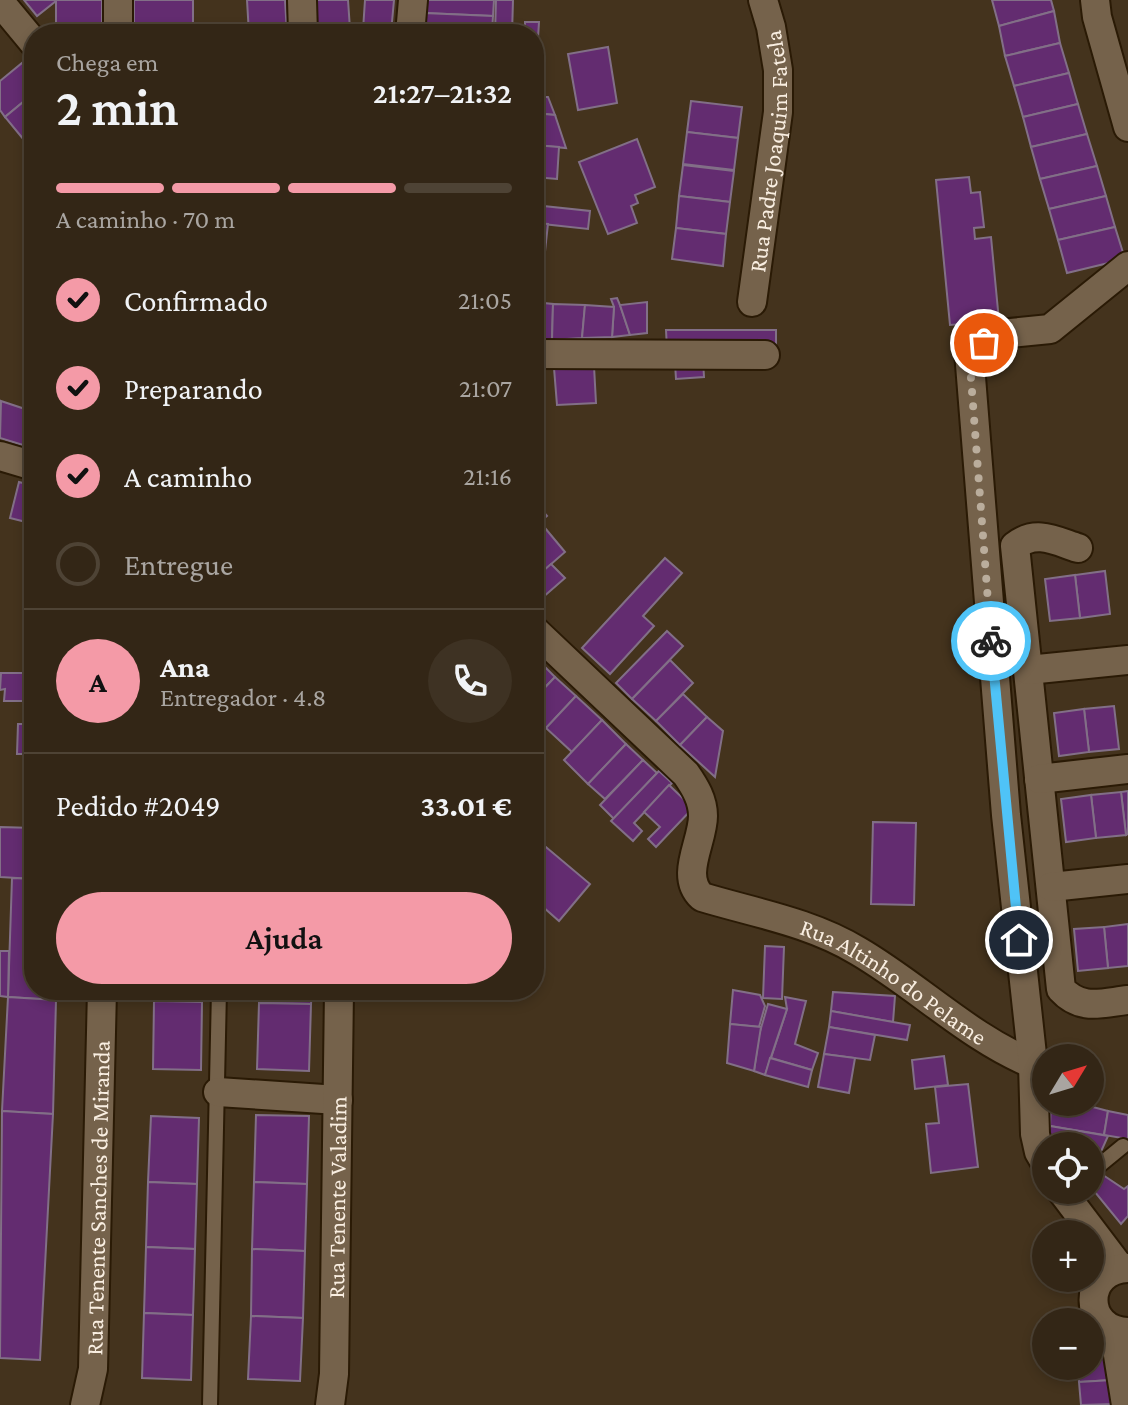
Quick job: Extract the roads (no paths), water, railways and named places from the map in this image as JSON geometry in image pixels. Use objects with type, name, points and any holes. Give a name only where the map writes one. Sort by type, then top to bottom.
[{"type":"street","points":[[118,0],[118,24]]},
{"type":"street","points":[[302,0],[303,24]]},
{"type":"street","points":[[411,24],[413,0]]},
{"type":"street","name":"Rua Padre Joaquim Fatela","points":[[752,302],[778,112],[778,70],[763,0]]},
{"type":"street","points":[[1095,0],[1128,127]]},
{"type":"street","points":[[0,2],[24,31]]},
{"type":"street","points":[[1032,1055],[1005,800],[969,352],[1000,334],[1050,329],[1128,266]]},
{"type":"street","points":[[544,354],[765,355]]},
{"type":"street","points":[[0,456],[24,463]]},
{"type":"street","points":[[1078,548],[1038,535],[1025,538],[1015,546],[1061,989],[1071,1000],[1086,1004],[1128,1000]]},
{"type":"street","name":"Rua Altinho do Pelame","points":[[544,639],[686,774],[697,790],[703,818],[691,875],[695,890],[702,897],[748,908],[827,934],[859,951],[1003,1051],[1032,1064]]},
{"type":"street","points":[[1028,670],[1128,660]]},
{"type":"street","points":[[1039,779],[1128,769]]},
{"type":"street","points":[[1051,887],[1128,879]]},
{"type":"street","name":"Rua Tenente Sanches de Miranda","points":[[85,1405],[93,1369],[102,1000]]},
{"type":"street","name":"Rua Tenente Valadim","points":[[330,1405],[334,1374],[339,1000]]},
{"type":"street","points":[[218,1092],[338,1100]]},
{"type":"street","points":[[1075,1204],[1124,1268],[1104,1276]]},
{"type":"street","points":[[1093,1292],[1094,1307],[1105,1325],[1121,1331],[1126,1405]]},
{"type":"lane","points":[[210,1405],[219,1000]]},
{"type":"lane","points":[[1104,1162],[1123,1146]]}]
